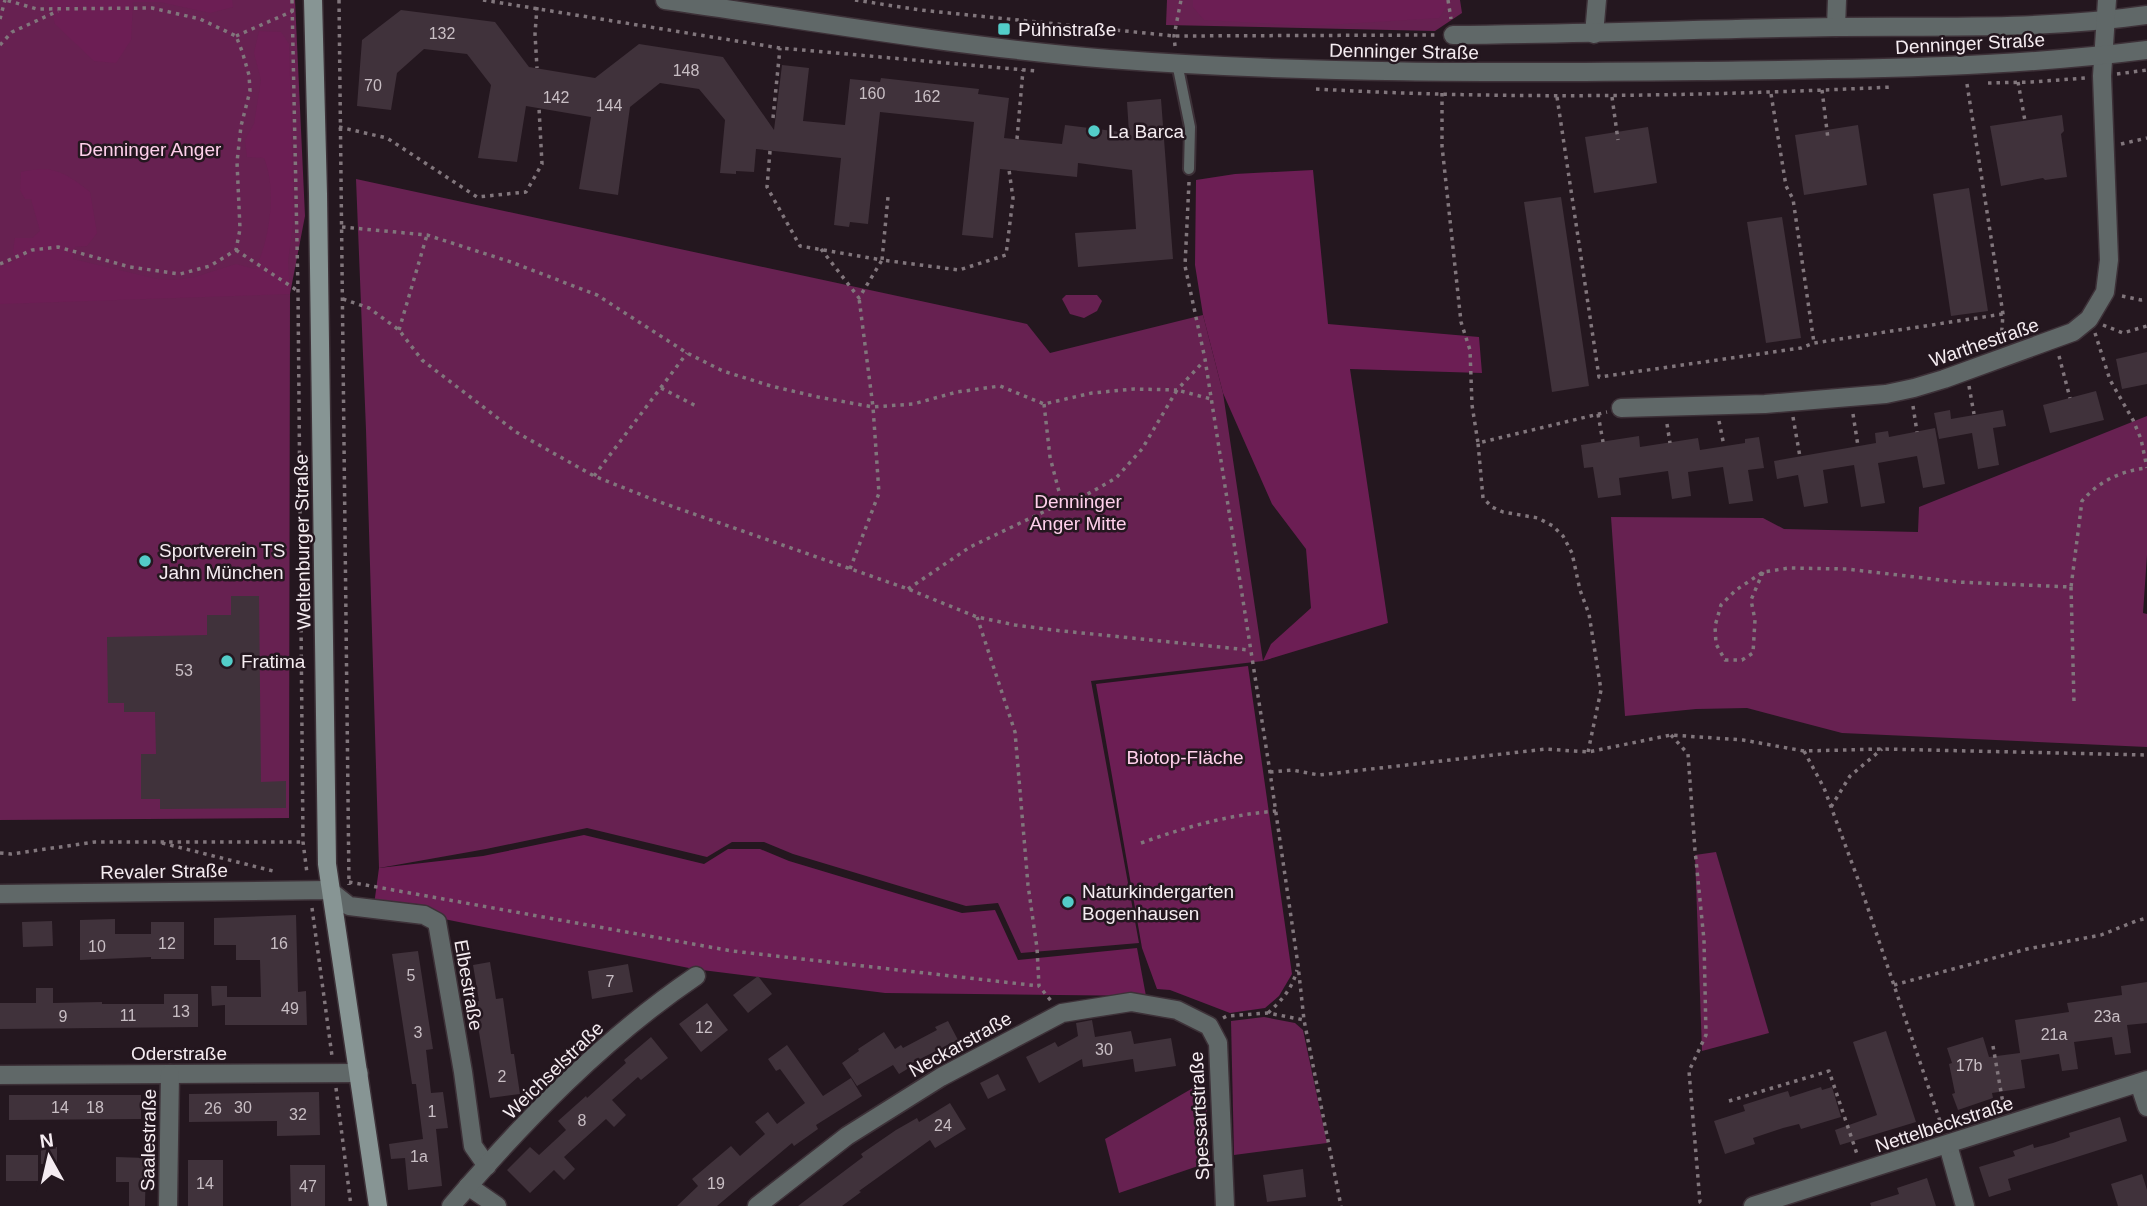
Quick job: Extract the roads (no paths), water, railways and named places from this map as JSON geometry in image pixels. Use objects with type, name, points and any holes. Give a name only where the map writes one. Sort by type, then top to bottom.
[{"type":"main road","name":"Weltenburger Straße","points":[[313,0],[320,291],[327,864],[378,1206]]},
{"type":"street","name":"Denninger Straße","points":[[664,0],[750,6],[963,43],[1108,59],[1317,71],[1515,73],[1926,67],[2017,63],[2147,50]]},
{"type":"street","points":[[1594,34],[1597,0]]},
{"type":"street","points":[[1836,27],[1837,0]]},
{"type":"street","name":"Warthestraße","points":[[1621,408],[1791,402],[1886,394],[1910,389],[2055,340],[2073,332],[2089,319],[2105,292],[2109,260],[2102,56],[2106,0]]},
{"type":"street","name":"Denninger Straße","points":[[1453,35],[2007,26],[2106,21],[2147,15]]},
{"type":"street","name":"Revaler Straße","points":[[0,894],[329,890]]},
{"type":"street","name":"Elbestraße","points":[[329,890],[349,906],[424,915],[437,922],[473,1146],[487,1166]]},
{"type":"street","name":"Weichselstraße","points":[[450,1206],[557,1091],[655,1003],[696,976]]},
{"type":"street","name":"Neckarstraße","points":[[757,1206],[859,1129],[941,1077],[1062,1013],[1130,1002],[1177,1010],[1209,1026]]},
{"type":"street","name":"Spessartstraße","points":[[1209,1026],[1218,1043],[1225,1206]]},
{"type":"street","name":"Oderstraße","points":[[0,1075],[359,1073]]},
{"type":"street","name":"Saalestraße","points":[[168,1206],[170,1074]]},
{"type":"street","points":[[2143,1082],[2147,1107]]},
{"type":"street","name":"Nettelbeckstraße","points":[[1753,1206],[2143,1082]]},
{"type":"street","points":[[1948,1145],[1965,1206]]},
{"type":"street","points":[[468,1186],[497,1206]]},
{"type":"lane","points":[[1177,63],[1190,127],[1189,169]]},
{"type":"place","name":"Pühnstraße","points":[[1004,29]]},
{"type":"place","name":"La Barca","points":[[1094,131]]},
{"type":"place","name":"Sportverein TS Jahn München","points":[[145,561]]},
{"type":"place","name":"Fratima","points":[[227,661]]},
{"type":"place","name":"Naturkindergarten Bogenhausen","points":[[1068,902]]},
{"type":"park label","name":"Denninger Anger","points":[[150,149]]},
{"type":"park label","name":"Denninger Anger Mitte","points":[[1078,512]]},
{"type":"park label","name":"Biotop-Fläche","points":[[1185,757]]}]
